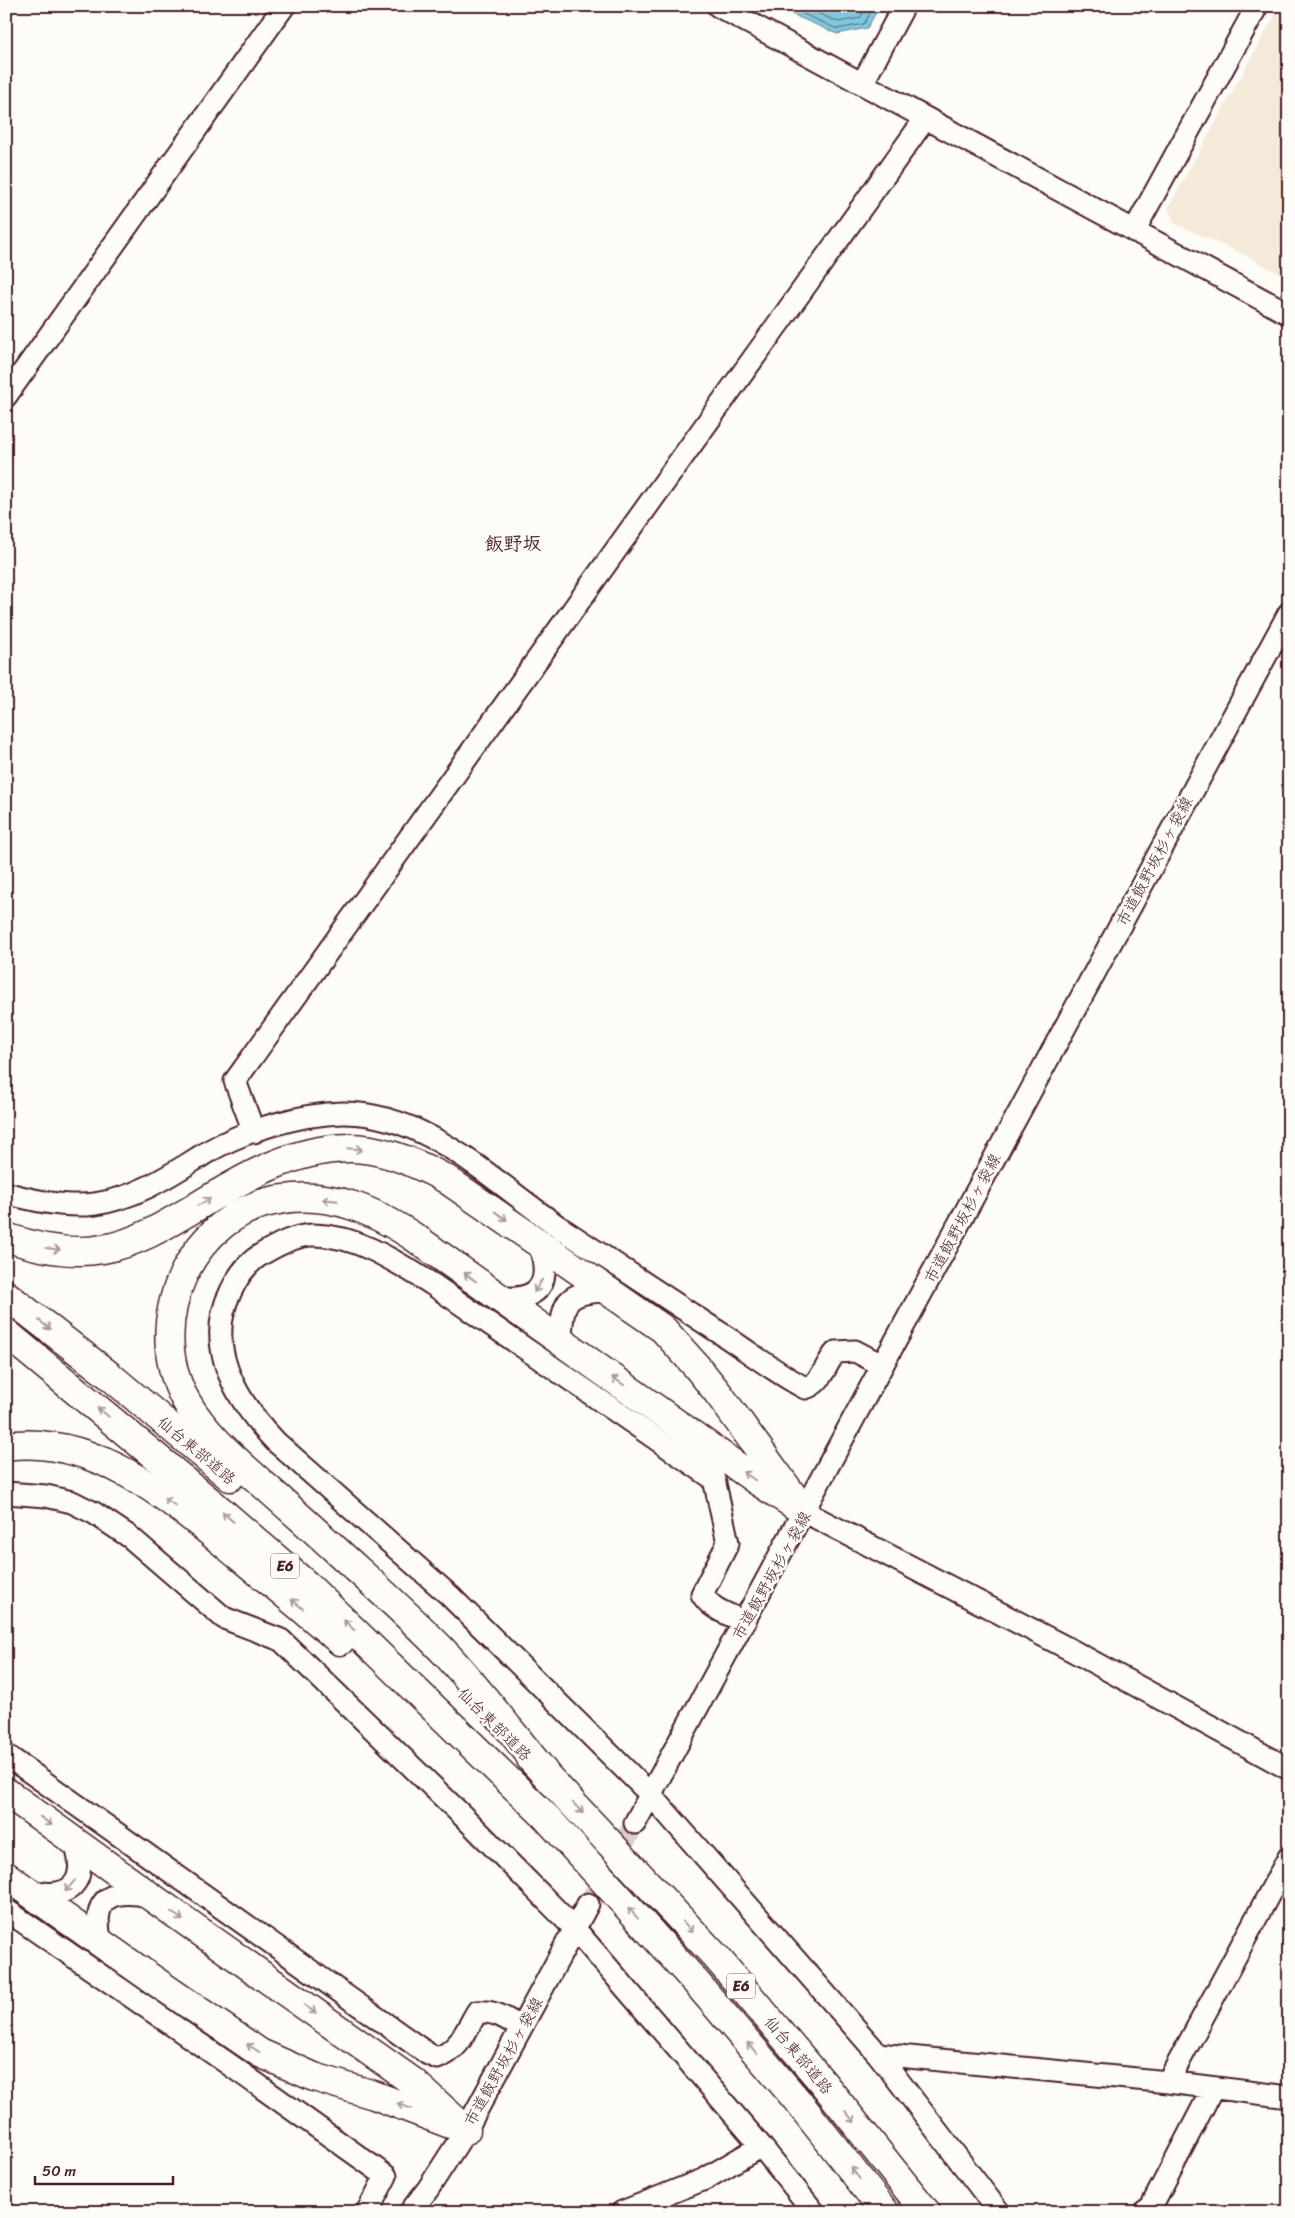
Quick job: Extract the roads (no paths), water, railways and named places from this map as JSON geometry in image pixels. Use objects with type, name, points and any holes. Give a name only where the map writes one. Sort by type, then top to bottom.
[{"type":"highway","points":[[6,1237],[28,1245],[53,1250],[103,1249],[156,1231],[273,1164],[320,1151],[350,1148],[394,1156],[421,1166],[478,1199],[539,1244],[644,1314],[680,1347],[718,1393],[805,1512]]},
{"type":"highway","points":[[544,1772],[447,1655],[336,1550],[218,1444],[186,1401],[174,1371],[170,1346],[170,1319],[176,1290],[188,1263],[205,1242],[228,1221],[255,1207],[283,1199],[311,1198],[337,1200],[362,1208],[414,1237],[756,1480],[805,1512]]},
{"type":"highway","name":"仙台東部道路","points":[[6,1295],[110,1376],[296,1536],[437,1666],[544,1772],[717,1958],[823,2083],[926,2212]]},
{"type":"highway","name":"仙台東部道路","points":[[6,1333],[214,1505],[309,1587],[546,1818],[695,1981],[777,2076],[885,2212]]},
{"type":"highway","points":[[6,1446],[46,1444],[94,1458],[145,1485],[194,1518],[546,1818]]},
{"type":"highway","points":[[6,1792],[413,2082],[466,2130]]},
{"type":"highway","points":[[16,1883],[233,2036],[285,2066],[340,2086],[374,2095],[466,2130]]},
{"type":"street","points":[[6,396],[284,6]]},
{"type":"street","points":[[718,6],[1289,314]]},
{"type":"street","points":[[862,84],[904,6]]},
{"type":"street","points":[[1134,231],[1257,6]]},
{"type":"street","points":[[254,1132],[235,1081],[925,119]]},
{"type":"street","name":"市道飯野坂杉ヶ袋線","points":[[635,1823],[805,1512],[882,1365],[1289,613]]},
{"type":"street","points":[[6,1193],[24,1198],[79,1206],[114,1200],[153,1185],[212,1150],[254,1132],[288,1121],[344,1113],[393,1122],[441,1142],[558,1226],[805,1388],[818,1382],[829,1360],[836,1352],[855,1351],[882,1365]]},
{"type":"street","points":[[745,1622],[714,1608],[706,1602],[702,1594],[728,1543],[714,1479],[432,1284],[366,1245],[314,1235],[274,1246],[252,1260],[235,1282],[225,1303],[221,1321],[220,1343],[228,1371],[238,1395],[262,1428],[449,1595],[650,1795],[878,2054],[1000,2212]]},
{"type":"street","points":[[500,1298],[515,1300],[528,1297],[536,1292],[542,1282],[544,1271],[544,1258],[539,1244]]},
{"type":"street","points":[[561,1341],[564,1309],[570,1300],[581,1293],[607,1291]]},
{"type":"street","points":[[6,1493],[46,1496],[72,1502],[94,1513],[130,1537],[224,1618],[281,1640],[469,1822],[575,1929],[761,2146],[814,2212]]},
{"type":"street","points":[[805,1512],[1073,1651],[1289,1769]]},
{"type":"street","points":[[6,1755],[428,2054],[437,2058],[455,2049],[477,2012],[488,2011],[502,2016],[522,2028]]},
{"type":"street","points":[[16,1883],[45,1895],[63,1893],[71,1887],[76,1878],[78,1854],[74,1841]]},
{"type":"street","points":[[1168,2082],[1289,1856]]},
{"type":"street","points":[[101,1943],[99,1918],[102,1906],[108,1898],[119,1893],[150,1896]]},
{"type":"street","name":"市道飯野坂杉ヶ袋線","points":[[410,2212],[428,2189],[466,2130],[588,1904]]},
{"type":"street","points":[[6,1910],[386,2176],[367,2212]]},
{"type":"street","points":[[878,2054],[1168,2082],[1289,2097]]},
{"type":"street","points":[[1144,2212],[1152,2207],[1213,2088]]},
{"type":"street","points":[[622,2212],[705,2179],[761,2146]]},
{"type":"water","points":[[773,6],[880,6],[867,28],[837,34]]},
{"type":"tunnel","points":[[588,1904],[635,1823]]},
{"type":"district","name":"飯野坂","points":[[513,543]]}]
